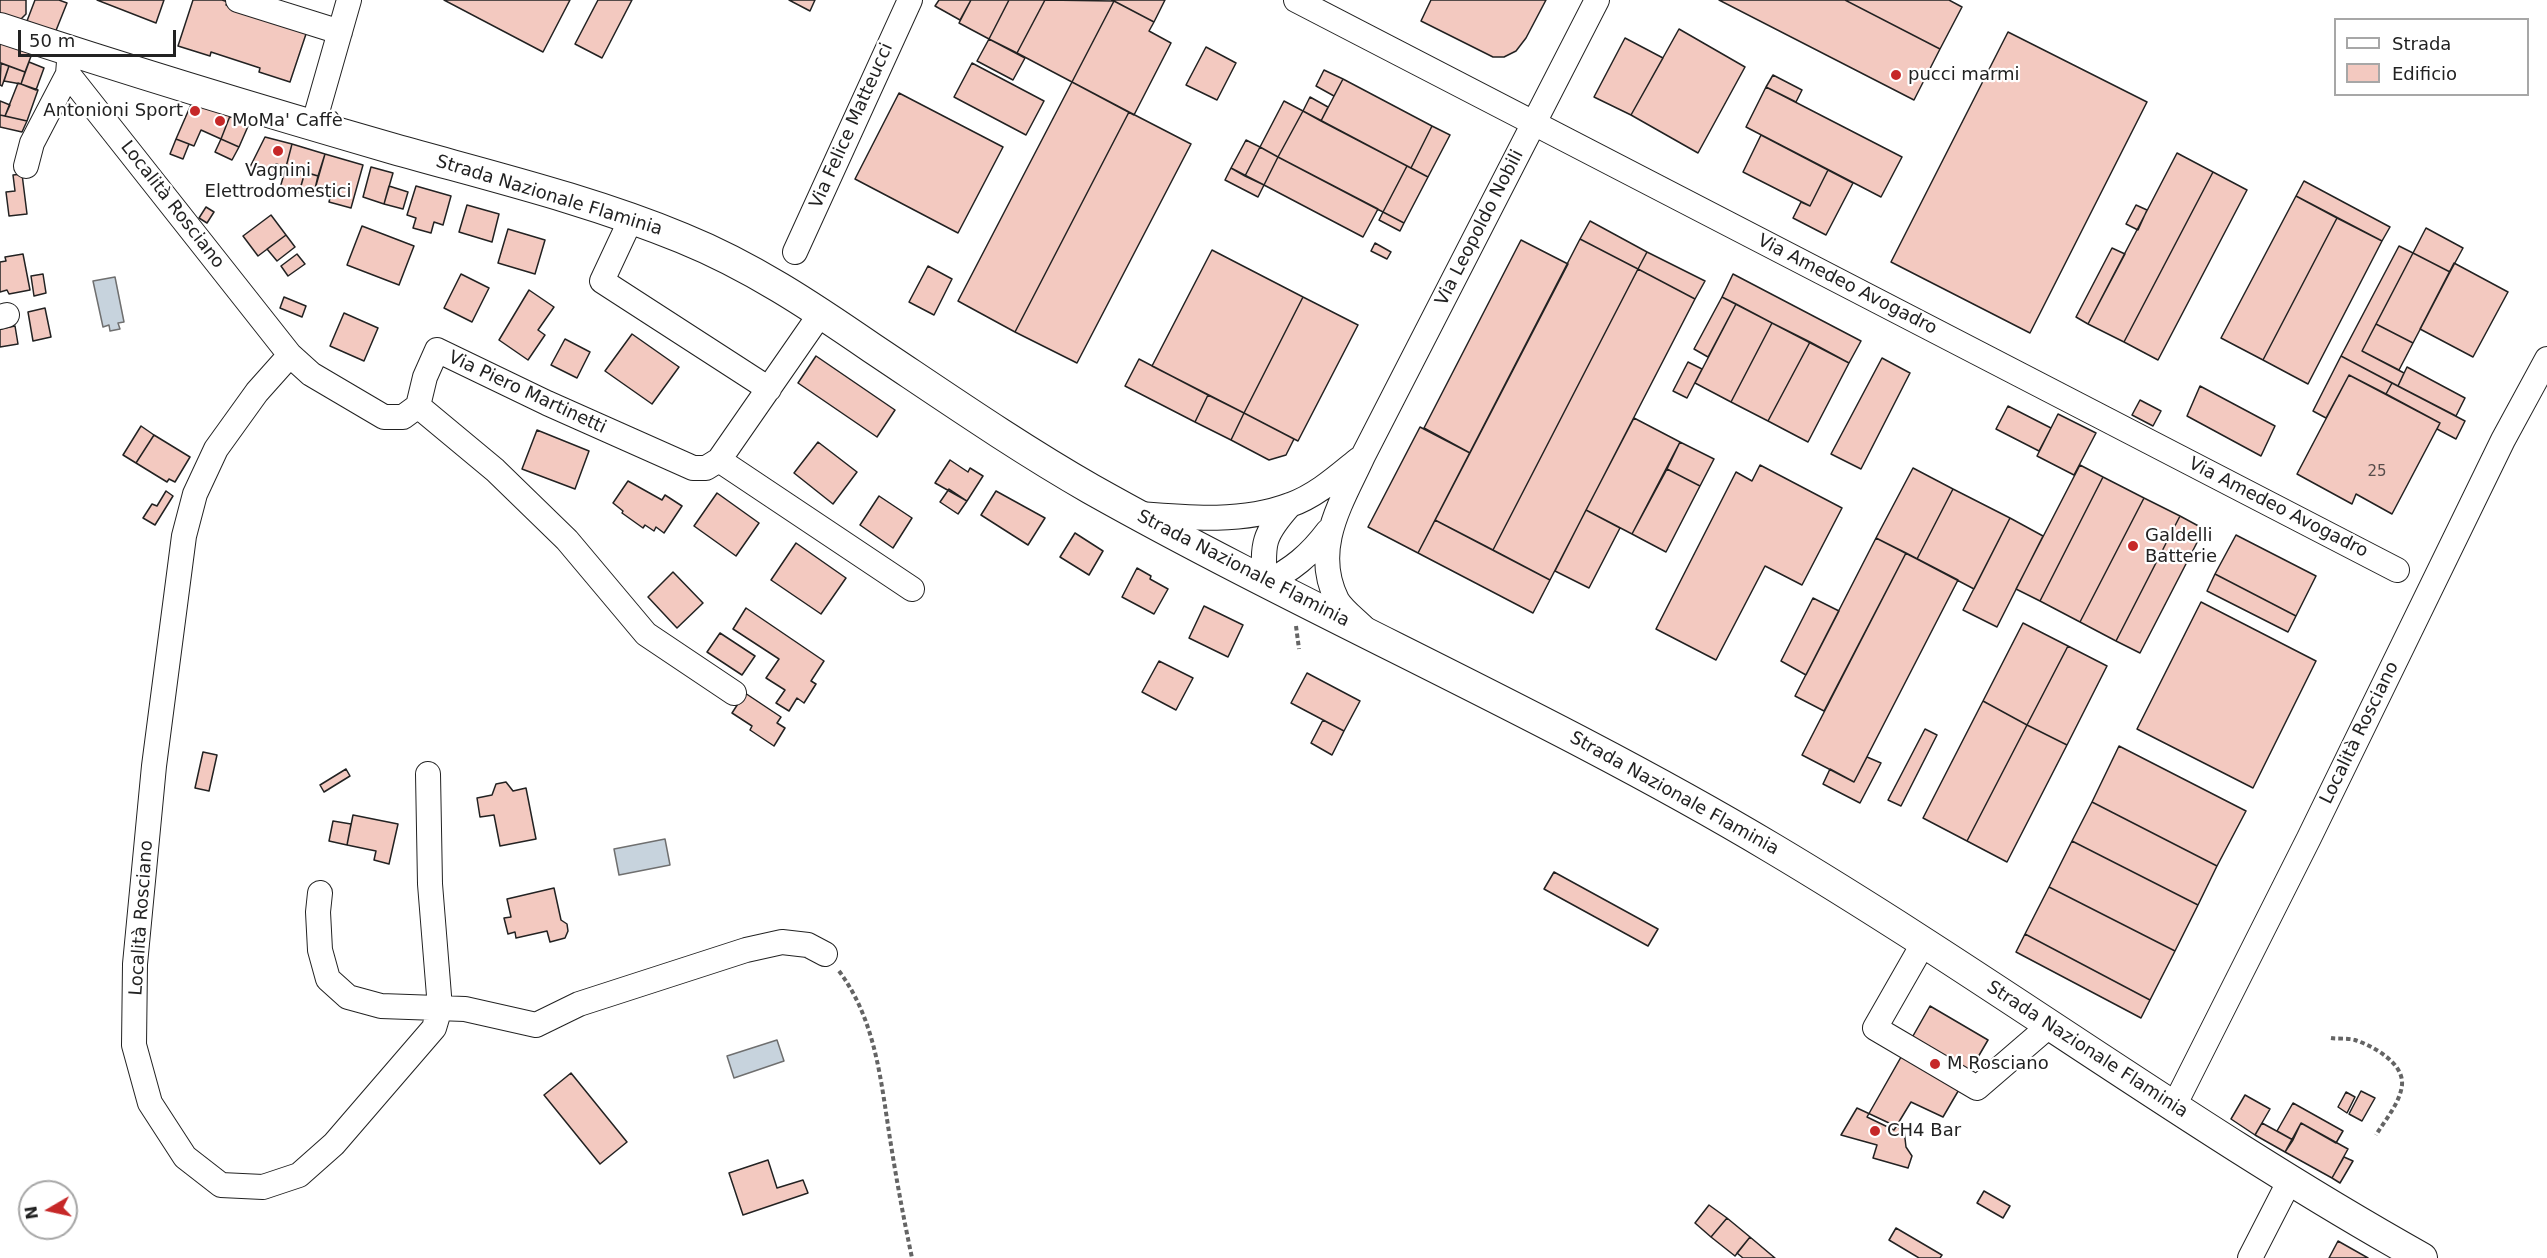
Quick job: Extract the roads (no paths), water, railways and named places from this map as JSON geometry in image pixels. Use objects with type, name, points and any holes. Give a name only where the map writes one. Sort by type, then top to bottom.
[{"type":"main road","name":"Strada Nazionale Flaminia","points":[[0,28],[69,62],[313,126],[631,219],[685,239],[760,275],[821,313],[1019,447],[1136,514],[1264,583],[1537,718],[1770,847],[1923,944],[2172,1108],[2422,1258]]},
{"type":"street","points":[[238,0],[340,32]]},
{"type":"street","points":[[313,126],[349,0]]},
{"type":"street","name":"Via Felice Matteucci","points":[[795,252],[910,0]]},
{"type":"street","name":"Via Amedeo Avogadro","points":[[1296,0],[2397,570]]},
{"type":"street","name":"Via Leopoldo Nobili","points":[[1290,505],[1270,526],[1263,553],[1264,583],[1288,572],[1310,554],[1328,531],[1363,456],[1597,0]]},
{"type":"street","points":[[26,166],[32,143],[69,62]]},
{"type":"street","name":"Località Rosciano","points":[[69,62],[290,355],[311,374],[384,417],[403,417],[418,406]]},
{"type":"street","points":[[631,219],[602,281],[769,389]]},
{"type":"street","points":[[821,313],[719,460],[912,589]]},
{"type":"street","name":"Via Piero Martinetti","points":[[418,406],[425,377],[437,350],[547,404],[693,468],[706,468],[719,460]]},
{"type":"street","name":"Località Rosciano","points":[[290,355],[257,392],[216,449],[195,495],[184,536],[154,766],[135,964],[134,1045],[150,1103],[184,1157],[221,1185],[263,1187],[299,1175],[334,1144],[434,1028],[440,1008]]},
{"type":"street","name":"Località Rosciano","points":[[2172,1108],[2309,838],[2503,440],[2547,359]]},
{"type":"street","points":[[418,406],[495,470],[567,540],[646,634],[734,693]]},
{"type":"street","name":"Via Leopoldo Nobili","points":[[1136,514],[1187,518],[1242,516],[1290,505],[1328,484],[1363,456]]},
{"type":"street","name":"Via Leopoldo Nobili","points":[[1328,531],[1327,569],[1338,601],[1371,636]]},
{"type":"street","points":[[428,774],[430,884],[440,1008]]},
{"type":"street","points":[[320,893],[318,912],[320,950],[328,979],[348,997],[381,1006],[465,1009],[536,1024],[579,1004],[746,950],[782,942],[808,945],[825,954]]},
{"type":"street","points":[[1923,944],[1875,1028],[1977,1088],[2049,1026]]},
{"type":"street","points":[[2250,1258],[2290,1180]]},
{"type":"place","name":"pucci marmi","points":[[1896,75]]},
{"type":"place","name":"Antonioni Sport","points":[[195,111]]},
{"type":"place","name":"MoMa' Caffè","points":[[220,121]]},
{"type":"place","name":"Vagnini Elettrodomestici","points":[[278,151]]},
{"type":"place","name":"Galdelli Batterie","points":[[2133,546]]},
{"type":"place","name":"M Rosciano","points":[[1935,1064]]},
{"type":"place","name":"CH4 Bar","points":[[1875,1131]]}]
